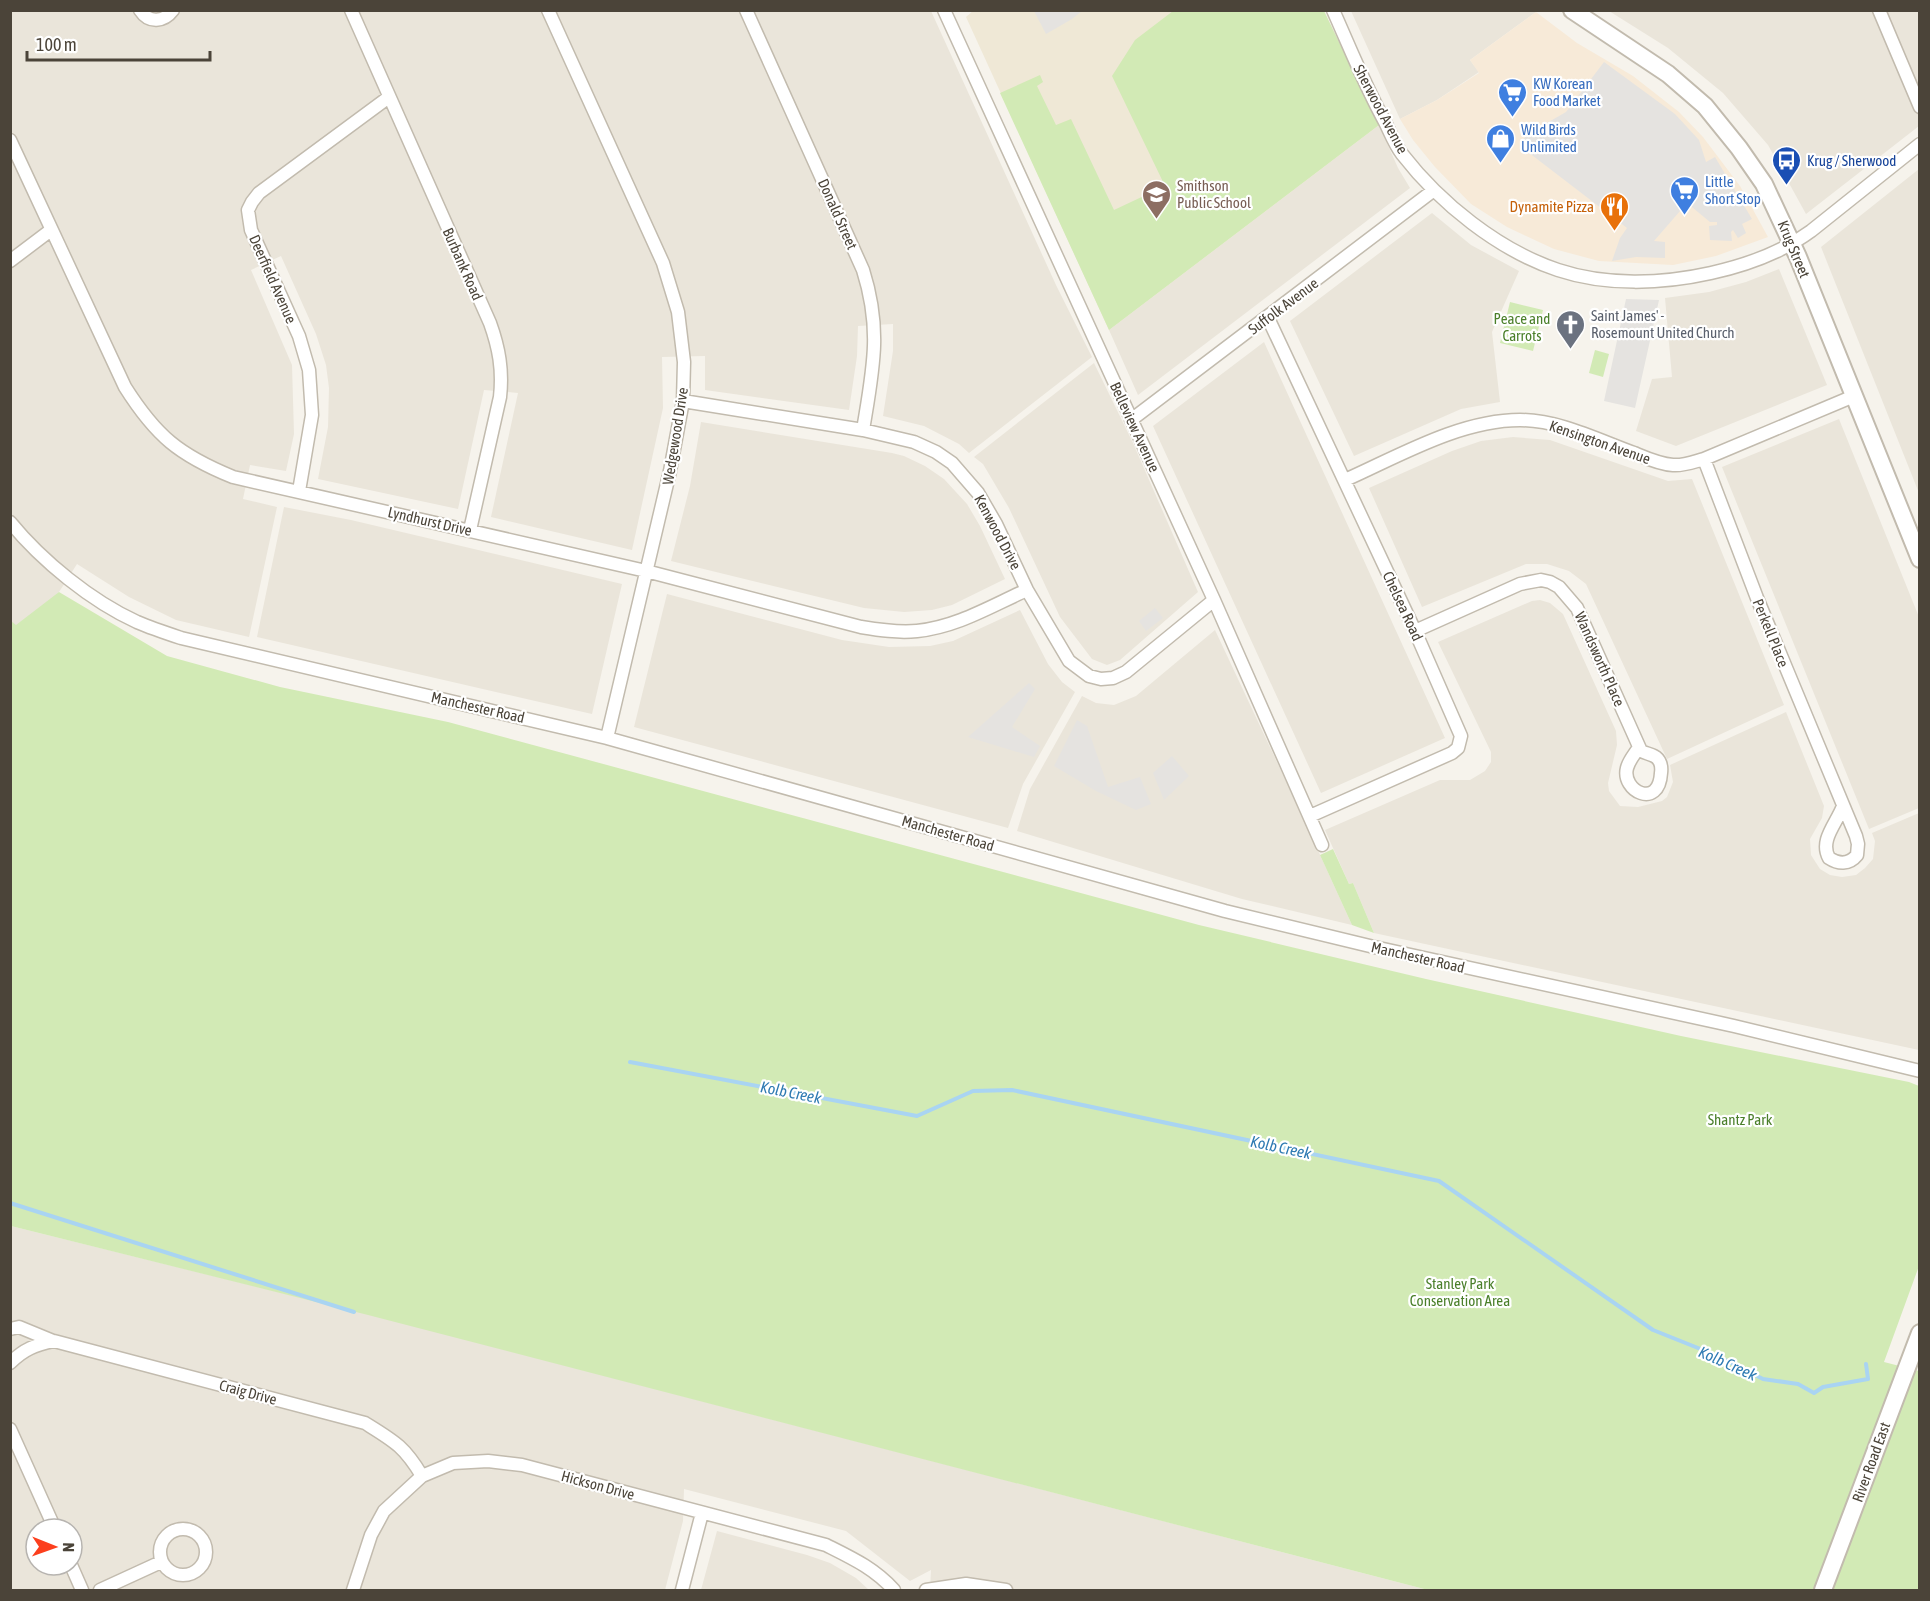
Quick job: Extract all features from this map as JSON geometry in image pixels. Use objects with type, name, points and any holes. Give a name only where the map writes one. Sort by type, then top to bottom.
[{"type":"street","points":[[140,10],[141,14],[149,19],[160,21],[173,10]]},
{"type":"street","name":"Burbank Road","points":[[351,10],[490,323],[499,352],[502,374],[500,397],[470,530]]},
{"type":"street","name":"Wedgewood Drive","points":[[548,10],[663,262],[678,312],[684,362],[683,401],[670,471],[607,738]]},
{"type":"street","name":"Donald Street","points":[[746,10],[863,270],[869,289],[875,345],[863,430]]},
{"type":"street","name":"Sherwood Avenue","points":[[1333,10],[1373,100],[1401,152],[1434,190],[1464,216],[1512,249],[1556,269],[1575,274],[1631,282],[1663,281],[1735,268],[1793,244],[1920,144]]},
{"type":"street","name":"Krug Street","points":[[1572,10],[1668,74],[1705,106],[1764,184],[1793,244],[1920,559]]},
{"type":"street","points":[[1879,10],[1920,107]]},
{"type":"street","name":"Belleview Avenue","points":[[945,11],[1214,600],[1322,845]]},
{"type":"street","name":"Deerfield Avenue","points":[[299,491],[312,415],[309,370],[299,336],[251,230],[248,210],[259,193],[389,97]]},
{"type":"street","name":"Lyndhurst Drive","points":[[10,140],[124,387],[142,415],[159,434],[190,456],[225,474],[646,571],[861,627],[891,632],[916,631],[960,621],[1027,590]]},
{"type":"street","name":"Suffolk Avenue","points":[[1131,420],[1434,190]]},
{"type":"street","points":[[10,261],[51,230]]},
{"type":"street","name":"Chelsea Road","points":[[1268,318],[1415,631],[1461,736],[1458,748],[1452,753],[1310,816]]},
{"type":"street","name":"Kensington Avenue","points":[[1345,480],[1455,431],[1483,423],[1521,420],[1543,422],[1572,430],[1662,463],[1683,465],[1704,459],[1854,396]]},
{"type":"street","name":"Kenwood Drive","points":[[683,401],[863,430],[914,442],[936,452],[958,469],[978,493],[996,524],[1027,590],[1069,662],[1089,676],[1101,680],[1126,672],[1214,600]]},
{"type":"street","name":"Perkell Place","points":[[1704,459],[1757,598],[1843,806]]},
{"type":"street","name":"Manchester Road","points":[[10,522],[29,545],[87,592],[135,621],[181,638],[607,738],[1225,911],[1374,947],[1734,1026],[1920,1071]]},
{"type":"street","name":"Wandsworth Place","points":[[1415,631],[1520,584],[1541,580],[1550,582],[1559,587],[1577,608],[1639,747]]},
{"type":"street","name":"Craig Drive","points":[[10,1329],[19,1328],[54,1341],[364,1423],[399,1444],[412,1458],[422,1476]]},
{"type":"street","name":"River Road East","points":[[1823,1590],[1920,1333]]},
{"type":"street","points":[[10,1363],[20,1353],[34,1345],[54,1341]]},
{"type":"street","points":[[10,1429],[50,1517]]},
{"type":"street","name":"Hickson Drive","points":[[353,1590],[371,1534],[384,1511],[422,1476],[453,1463],[488,1461],[522,1465],[826,1545],[881,1575],[894,1590]]},
{"type":"street","points":[[682,1590],[702,1513]]},
{"type":"street","points":[[100,1590],[161,1562]]},
{"type":"street","points":[[926,1590],[966,1584],[1006,1590]]},
{"type":"shaded area","name":"Smithson Public School","points":[[974,10],[1324,11],[1379,125],[1109,330],[966,17]]},
{"type":"shaded area","points":[[1535,10],[1536,12],[1470,60],[1479,72],[1437,100],[1400,119],[1351,11]]},
{"type":"shaded area","points":[[10,11],[931,11],[1056,285],[1092,357],[969,453],[959,444],[924,426],[883,416],[893,351],[893,324],[858,326],[857,356],[849,410],[705,390],[705,356],[662,357],[663,408],[632,550],[491,517],[518,393],[484,390],[458,509],[318,479],[328,427],[329,388],[326,365],[316,334],[281,256],[251,270],[292,365],[294,434],[286,471],[250,465],[243,499],[277,507],[249,637],[176,620],[129,597],[77,564],[59,592],[10,649]]},
{"type":"shaded area","points":[[1034,11],[1082,11],[1046,34]]},
{"type":"shaded area","points":[[1609,11],[1919,11],[1919,126],[1806,214],[1768,145],[1723,93],[1668,48]]},
{"type":"shaded area","points":[[1536,12],[1577,43],[1633,76],[1679,112],[1703,137],[1740,186],[1768,237],[1716,256],[1673,265],[1599,261],[1554,249],[1507,227],[1471,204],[1435,167],[1413,140],[1400,119],[1437,100],[1479,73],[1470,60]]},
{"type":"shaded area","points":[[1604,62],[1675,114],[1699,140],[1706,162],[1715,157],[1752,219],[1742,224],[1746,233],[1738,238],[1733,230],[1731,232],[1732,241],[1710,240],[1709,226],[1717,225],[1717,222],[1710,222],[1687,203],[1654,241],[1665,242],[1665,258],[1636,257],[1612,261],[1620,238],[1627,228],[1520,146],[1526,135],[1566,112]]},
{"type":"shaded area","points":[[1379,125],[1398,168],[1410,188],[1138,395],[1109,330]]},
{"type":"shaded area","points":[[1919,169],[1919,493],[1821,247]]},
{"type":"shaded area","points":[[1432,213],[1471,245],[1519,271],[1492,332],[1500,402],[1461,409],[1354,456],[1290,321]]},
{"type":"shaded area","points":[[1779,269],[1827,385],[1676,446],[1636,431],[1652,379],[1672,377],[1665,298],[1709,292],[1746,282]]},
{"type":"shaded area","points":[[1626,299],[1659,300],[1635,408],[1604,401]]},
{"type":"shaded area","points":[[1264,342],[1445,738],[1321,793],[1153,426]]},
{"type":"shaded area","points":[[1094,363],[1133,443],[1198,592],[1120,660],[1107,665],[1092,659],[1060,617],[1009,508],[983,464],[974,457]]},
{"type":"shaded area","points":[[1839,419],[1919,617],[1919,808],[1869,829],[1722,467]]},
{"type":"shaded area","points":[[701,422],[892,453],[925,466],[944,479],[967,504],[1005,579],[952,605],[932,610],[904,612],[864,608],[671,561],[690,486]]},
{"type":"shaded area","points":[[1513,437],[1550,440],[1668,481],[1692,479],[1784,705],[1667,759],[1586,584],[1569,571],[1547,564],[1526,564],[1422,607],[1369,488],[1452,451],[1481,441]]},
{"type":"shaded area","points":[[284,507],[351,520],[622,584],[592,714],[257,637]]},
{"type":"shaded area","points":[[667,594],[842,640],[889,647],[930,646],[953,641],[1020,610],[1048,664],[1062,682],[1075,692],[1023,784],[1008,828],[634,727]]},
{"type":"shaded area","points":[[1540,600],[1550,603],[1563,614],[1616,731],[1617,745],[1608,783],[1609,791],[1620,806],[1638,807],[1662,801],[1667,797],[1673,782],[1670,765],[1786,712],[1824,806],[1822,818],[1810,839],[1811,855],[1820,869],[1830,875],[1842,877],[1856,875],[1873,859],[1875,841],[1872,833],[1919,813],[1919,1050],[1374,933],[1353,883],[1349,884],[1325,830],[1440,780],[1470,780],[1485,771],[1491,762],[1491,752],[1438,642],[1532,601]]},
{"type":"shaded area","points":[[1155,608],[1163,618],[1146,631],[1139,621]]},
{"type":"shaded area","points":[[1215,630],[1352,925],[1242,899],[1017,831],[1030,789],[1082,696],[1096,703],[1114,705],[1136,696]]},
{"type":"shaded area","points":[[1029,683],[1035,689],[1012,727],[1040,746],[1034,757],[968,737]]},
{"type":"shaded area","points":[[1077,720],[1087,726],[1108,787],[1140,777],[1151,804],[1136,810],[1096,791],[1054,766]]},
{"type":"shaded area","points":[[1172,756],[1189,776],[1164,800],[1153,773]]},
{"type":"shaded area","points":[[11,1226],[379,1317],[1428,1590],[930,1590],[931,1570],[910,1581],[846,1531],[684,1489],[683,1521],[665,1590],[11,1590]]},
{"type":"shaded area","points":[[717,1531],[830,1563],[856,1578],[869,1590],[701,1590]]},
{"type":"green space","name":"Smithson Public School","points":[[1173,11],[1324,11],[1379,125],[1109,330],[1000,93],[1040,75],[1043,82],[1037,86],[1056,125],[1071,119],[1114,210],[1165,186],[1112,76],[1135,40]]},
{"type":"green space","name":"Peace and Carrots","points":[[1510,302],[1543,310],[1533,351],[1500,343]]},
{"type":"green space","points":[[1595,350],[1609,354],[1603,377],[1589,373]]},
{"type":"green space","name":"Stanley Park Conservation Area","points":[[59,592],[167,656],[280,687],[448,722],[1199,925],[1426,979],[1919,1086],[1919,1266],[1884,1362],[1919,1371],[1919,1590],[1428,1590],[368,1315],[11,1226],[11,621],[16,625]]},
{"type":"green space","points":[[1333,849],[1349,884],[1353,883],[1374,933],[1352,925],[1320,855]]},
{"type":"waterway","name":"Kolb Creek","points":[[630,1062],[917,1116],[973,1091],[1012,1090],[1439,1181],[1653,1330],[1713,1354],[1763,1379],[1798,1384],[1814,1393],[1823,1387],[1868,1379],[1866,1364]]},
{"type":"waterway","points":[[10,1203],[354,1312]]},
{"type":"place","name":"KW Korean Food Market","points":[[1512,118]]},
{"type":"place","name":"Wild Birds Unlimited","points":[[1500,164]]},
{"type":"place","name":"Krug / Sherwood","points":[[1786,186]]},
{"type":"place","name":"Little Short Stop","points":[[1684,216]]},
{"type":"place","name":"Smithson Public School","points":[[1156,220]]},
{"type":"place","name":"Dynamite Pizza","points":[[1615,232]]},
{"type":"place","name":"Saint James' - Rosemount United Church","points":[[1570,350]]},
{"type":"park label","name":"Shantz Park","points":[[1740,1119]]}]
